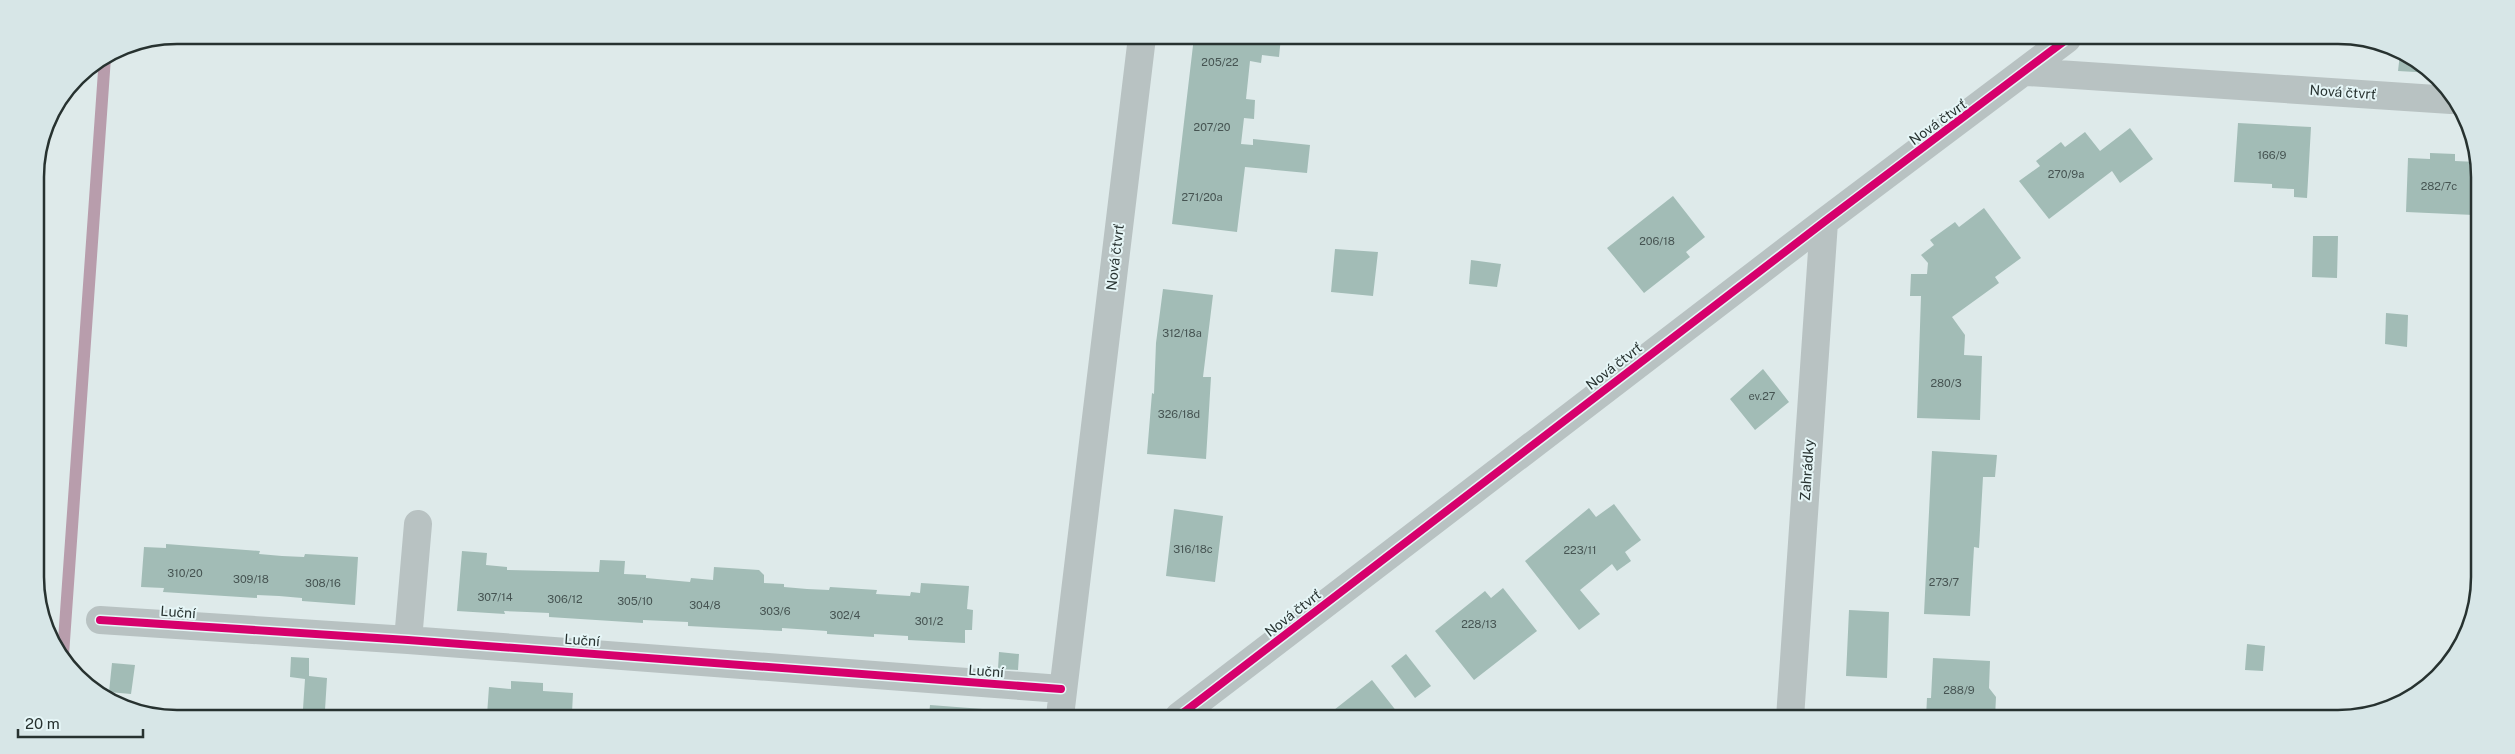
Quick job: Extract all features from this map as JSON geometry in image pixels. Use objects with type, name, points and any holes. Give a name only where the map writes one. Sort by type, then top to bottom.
[{"type":"street","name":"Nová čtvrť","points":[[1060,710],[1061,689],[1141,44]]},
{"type":"street","name":"Nová čtvrť","points":[[1187,710],[1824,222],[2027,72],[2061,44]]},
{"type":"street","name":"Nová čtvrť","points":[[2027,72],[2446,100]]},
{"type":"street","name":"Zahrádky","points":[[1791,710],[1824,222]]},
{"type":"street","points":[[408,640],[418,524]]},
{"type":"street","name":"Luční","points":[[100,620],[408,640],[1061,689]]},
{"type":"building","points":[[1193,44],[1280,44],[1279,57],[1262,55],[1261,63],[1250,61],[1246,99],[1255,100],[1254,119],[1244,118],[1241,144],[1253,145],[1253,139],[1310,145],[1307,173],[1245,167],[1237,232],[1172,224]]},
{"type":"building","points":[[2208,44],[2245,44],[2245,45]]},
{"type":"building","points":[[2399,59],[2420,72],[2398,71]]},
{"type":"building","points":[[2238,123],[2311,127],[2307,198],[2294,197],[2294,189],[2272,188],[2272,184],[2234,182]]},
{"type":"building","points":[[2130,128],[2153,159],[2120,183],[2112,171],[2049,219],[2019,181],[2040,166],[2036,161],[2061,142],[2065,147],[2085,132],[2100,151]]},
{"type":"building","points":[[2430,153],[2455,154],[2455,161],[2470,162],[2471,215],[2406,212],[2408,158],[2430,159]]},
{"type":"building","points":[[1673,196],[1705,237],[1686,252],[1690,257],[1644,293],[1607,248]]},
{"type":"building","points":[[1984,208],[2021,258],[1995,277],[1999,283],[1952,317],[1965,335],[1964,355],[1982,356],[1980,420],[1917,418],[1921,296],[1910,296],[1911,274],[1927,274],[1928,263],[1921,255],[1934,245],[1930,240],[1955,222],[1959,227]]},
{"type":"building","points":[[2313,236],[2338,236],[2337,278],[2312,277]]},
{"type":"building","points":[[1335,249],[1378,252],[1373,296],[1331,292]]},
{"type":"building","points":[[1471,260],[1501,264],[1497,287],[1469,284]]},
{"type":"building","points":[[1163,289],[1213,295],[1203,377],[1211,377],[1206,459],[1147,454],[1152,393],[1154,394],[1156,343]]},
{"type":"building","points":[[2386,313],[2408,315],[2407,347],[2385,344]]},
{"type":"building","points":[[1763,369],[1789,402],[1755,430],[1730,399]]},
{"type":"building","points":[[1932,451],[1997,455],[1995,477],[1983,477],[1979,548],[1974,547],[1970,616],[1924,614]]},
{"type":"building","points":[[1614,504],[1641,540],[1625,552],[1631,561],[1617,571],[1612,564],[1580,590],[1600,614],[1579,630],[1525,561],[1589,508],[1596,517]]},
{"type":"building","points":[[1174,509],[1223,516],[1215,582],[1166,576]]},
{"type":"building","points":[[166,544],[260,551],[259,554],[282,556],[304,557],[305,554],[358,557],[355,605],[302,601],[302,598],[279,596],[257,595],[257,598],[163,592],[164,588],[141,587],[144,547],[166,548]]},
{"type":"building","points":[[462,551],[487,553],[486,565],[507,567],[507,570],[599,572],[600,560],[625,561],[624,574],[646,575],[646,578],[690,582],[691,578],[713,580],[714,567],[759,570],[764,575],[764,583],[784,584],[784,587],[807,589],[829,590],[830,587],[877,590],[876,594],[910,596],[911,592],[920,593],[921,583],[969,586],[967,609],[973,610],[972,630],[965,630],[965,643],[908,640],[908,636],[874,634],[874,637],[827,634],[827,631],[782,628],[782,631],[688,626],[688,622],[643,620],[643,623],[549,617],[549,613],[504,611],[505,614],[457,611]]},
{"type":"building","points":[[1503,588],[1537,631],[1474,680],[1435,631],[1485,591],[1491,598]]},
{"type":"building","points":[[1849,610],[1889,612],[1887,678],[1846,676]]},
{"type":"building","points":[[2247,644],[2265,646],[2263,671],[2245,670]]},
{"type":"building","points":[[999,652],[1019,654],[1018,670],[998,669]]},
{"type":"building","points":[[1406,654],[1431,686],[1415,698],[1391,666]]},
{"type":"building","points":[[291,657],[309,658],[309,676],[327,678],[325,710],[303,709],[305,679],[290,677]]},
{"type":"building","points":[[1933,658],[1990,661],[1989,688],[1996,697],[1995,710],[1926,710],[1927,698],[1931,698]]},
{"type":"building","points":[[112,663],[135,665],[131,694],[109,691]]},
{"type":"building","points":[[1372,680],[1396,710],[1334,710]]},
{"type":"building","points":[[511,681],[543,683],[543,691],[573,693],[572,710],[487,710],[489,687],[511,689]]},
{"type":"building","points":[[930,705],[996,710],[930,710]]},
{"type":"waterway","points":[[64,647],[104,66]]},
{"type":"cycle path","points":[[1187,710],[1824,222],[2060,44]]},
{"type":"cycle path","points":[[100,620],[408,640],[1061,689]]}]
